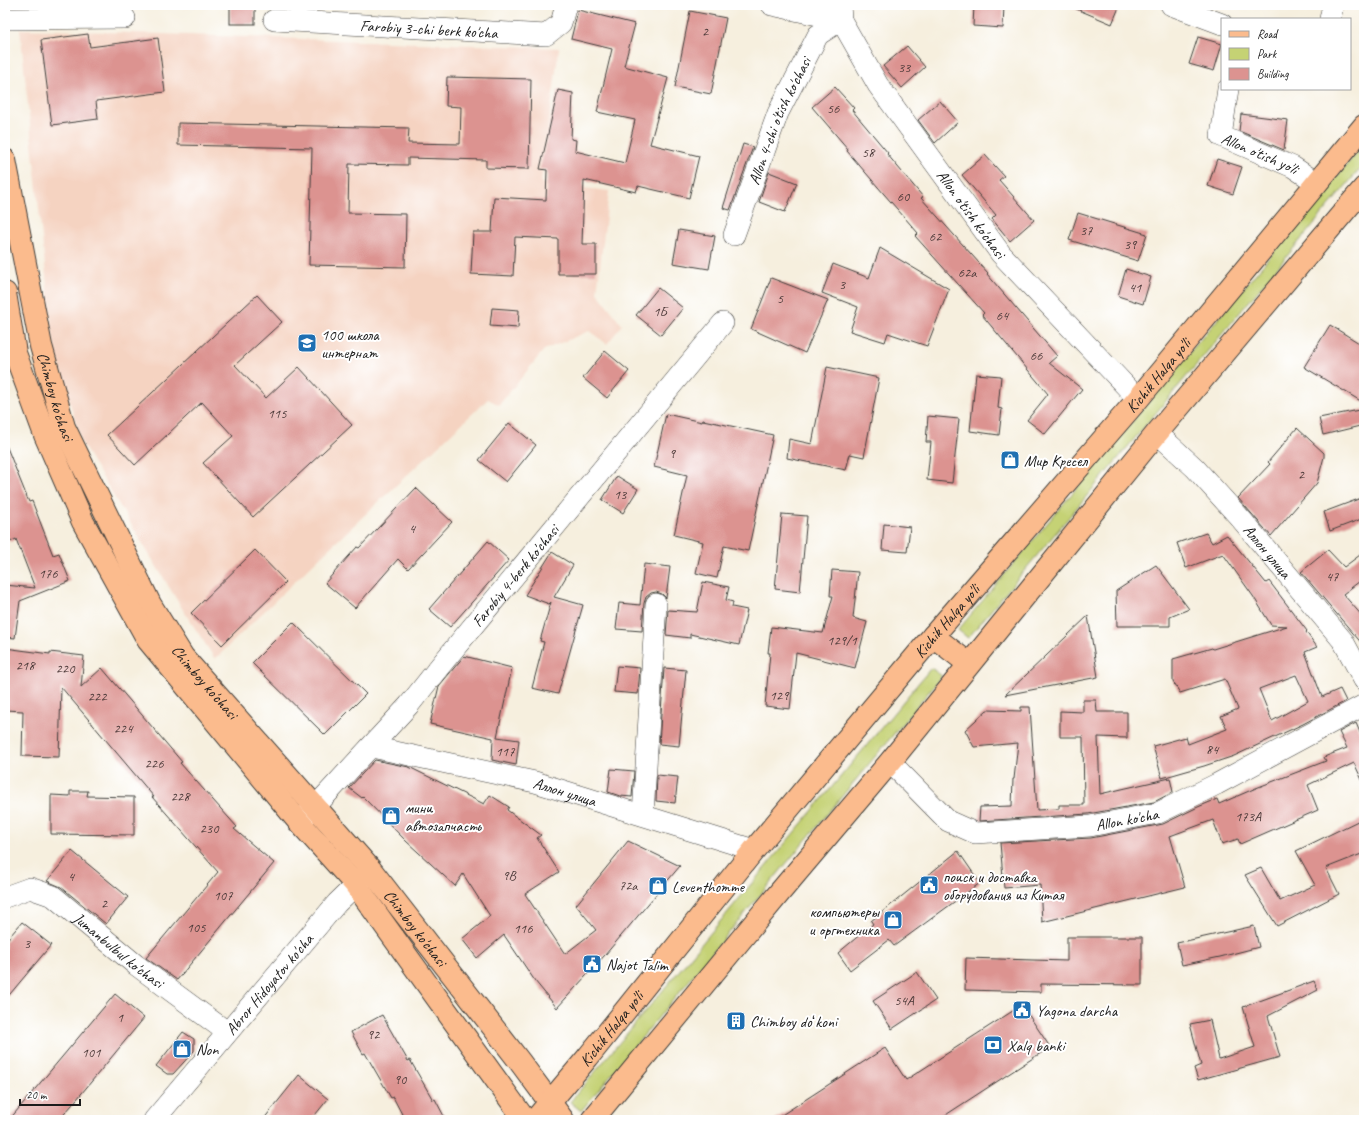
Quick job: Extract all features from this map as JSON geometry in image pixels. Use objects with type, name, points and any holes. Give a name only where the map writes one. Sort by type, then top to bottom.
[{"type":"main road","name":"Kichik Halqa yo'li","points":[[535,1120],[588,1057],[754,850],[933,636],[1138,399],[1364,126]]},
{"type":"main road","name":"Chimboy ko'chasi","points":[[5,160],[40,346],[64,427],[154,611],[183,657],[371,870],[520,1062],[563,1120]]},
{"type":"main road","points":[[592,1120],[780,892],[890,762],[1157,434],[1364,188]]},
{"type":"main road","name":"Chimboy ko'chasi","points":[[5,292],[10,353],[83,522],[148,640],[300,822],[355,884],[525,1120]]},
{"type":"main road","points":[[933,636],[969,664]]},
{"type":"street","name":"Farobiy 3-chi berk ko'cha","points":[[274,20],[546,35],[561,23],[566,5]]},
{"type":"street","points":[[772,5],[841,13]]},
{"type":"street","points":[[1171,5],[1221,24]]},
{"type":"street","points":[[1330,18],[1333,5]]},
{"type":"street","name":"Allon 4-chi o'tish ko'chasi","points":[[734,234],[778,113],[818,35],[841,13]]},
{"type":"street","name":"Allon o'tish ko'chasi","points":[[841,13],[878,85],[1001,254],[1138,399]]},
{"type":"street","points":[[5,19],[126,18]]},
{"type":"street","name":"Allon o'tish yo'li","points":[[1228,90],[1221,136],[1293,167],[1317,184]]},
{"type":"street","name":"Farobiy 4-berk ko'chasi","points":[[300,822],[372,747],[409,705],[723,323]]},
{"type":"street","points":[[10,353],[40,346]]},
{"type":"street","name":"Аллон улица","points":[[1157,434],[1195,468],[1241,519],[1343,641],[1364,680]]},
{"type":"street","points":[[643,815],[656,604]]},
{"type":"street","name":"Allon ko'cha","points":[[890,762],[948,821],[975,833],[1090,826],[1158,813],[1217,784],[1364,705]]},
{"type":"street","name":"Аллон улица","points":[[372,747],[535,782],[754,850]]},
{"type":"street","name":"Abror Hidoyatov ko'cha","points":[[154,1120],[336,903],[371,870]]},
{"type":"street","name":"Jumanbulbul ko'chasi","points":[[5,897],[30,888],[53,896],[136,965],[227,1032]]},
{"type":"shaded area","name":"100 школа интернат","points":[[20,29],[559,48],[541,183],[609,191],[597,292],[622,325],[607,344],[589,331],[544,350],[499,405],[488,399],[319,558],[215,659],[183,610],[81,442],[53,342]]},
{"type":"green space","points":[[1364,144],[1364,164],[968,638],[958,630]]},
{"type":"green space","points":[[931,668],[942,676],[581,1111],[570,1102]]},
{"type":"building","points":[[230,5],[255,5],[255,24],[230,24]]},
{"type":"building","points":[[974,5],[1004,5],[1003,28],[973,26]]},
{"type":"building","points":[[1067,5],[1120,5],[1112,24]]},
{"type":"building","points":[[578,10],[635,24],[624,66],[668,78],[650,144],[699,156],[689,198],[638,186],[636,192],[584,180],[582,244],[596,244],[596,274],[558,274],[558,239],[515,237],[513,276],[471,274],[473,232],[492,232],[494,197],[546,200],[547,170],[540,169],[558,90],[573,93],[571,139],[576,140],[575,151],[625,163],[635,120],[597,112],[612,49],[571,39]]},
{"type":"building","points":[[690,11],[726,18],[711,94],[675,87]]},
{"type":"building","points":[[88,34],[90,47],[158,38],[165,92],[96,101],[98,119],[52,125],[41,40]]},
{"type":"building","points":[[1198,37],[1221,44],[1214,71],[1189,64]]},
{"type":"building","points":[[907,46],[925,67],[902,88],[883,66]]},
{"type":"building","points":[[447,77],[531,79],[529,169],[486,168],[486,160],[408,158],[408,165],[349,164],[348,213],[406,214],[405,267],[309,265],[312,148],[178,145],[178,123],[409,128],[408,143],[460,144],[461,107],[446,106]]},
{"type":"building","points":[[835,87],[854,108],[852,110],[923,197],[921,198],[988,273],[987,274],[1057,356],[1049,363],[1082,389],[1045,434],[1027,420],[1048,394],[982,315],[984,313],[915,236],[918,233],[847,151],[848,149],[812,107]]},
{"type":"building","points":[[940,101],[958,122],[935,143],[918,120]]},
{"type":"building","points":[[1241,114],[1288,120],[1284,150],[1239,131]]},
{"type":"building","points":[[743,144],[753,147],[730,210],[723,208]]},
{"type":"building","points":[[985,155],[1004,176],[999,180],[1034,220],[1010,241],[992,219],[996,215],[962,175]]},
{"type":"building","points":[[1217,159],[1242,167],[1233,194],[1208,186]]},
{"type":"building","points":[[769,172],[797,183],[785,212],[759,202]]},
{"type":"building","points":[[1078,213],[1147,234],[1138,261],[1069,240]]},
{"type":"building","points":[[679,230],[715,236],[709,269],[673,263]]},
{"type":"building","points":[[880,248],[949,289],[927,346],[888,333],[885,342],[850,331],[858,307],[822,293],[833,264],[869,278]]},
{"type":"building","points":[[1126,269],[1151,277],[1143,304],[1118,296]]},
{"type":"building","points":[[771,278],[828,300],[805,353],[751,329]]},
{"type":"building","points":[[658,288],[683,308],[661,335],[636,315]]},
{"type":"building","points":[[257,295],[282,322],[235,365],[266,398],[299,367],[352,425],[253,517],[203,463],[233,436],[202,402],[135,465],[107,435]]},
{"type":"building","points":[[492,308],[519,310],[518,328],[490,326]]},
{"type":"building","points":[[1330,325],[1364,346],[1364,403],[1304,367]]},
{"type":"building","points":[[605,351],[629,371],[607,398],[583,378]]},
{"type":"building","points":[[827,367],[879,378],[864,457],[850,454],[846,470],[787,458],[789,439],[812,444]]},
{"type":"building","points":[[976,374],[1001,376],[998,408],[1002,409],[999,435],[970,431]]},
{"type":"building","points":[[1364,409],[1364,425],[1323,435],[1319,418]]},
{"type":"building","points":[[666,414],[702,422],[703,420],[773,435],[748,551],[724,546],[717,578],[696,573],[703,542],[674,535],[687,475],[654,467]]},
{"type":"building","points":[[928,416],[959,419],[952,483],[927,480],[931,442],[926,442]]},
{"type":"building","points":[[509,423],[536,445],[506,482],[479,460]]},
{"type":"building","points":[[1297,428],[1324,453],[1324,457],[1317,483],[1271,536],[1238,498],[1270,464],[1268,462]]},
{"type":"building","points":[[5,445],[29,502],[32,501],[53,555],[59,553],[70,581],[20,601],[15,638],[5,637],[5,585],[35,588],[16,539],[10,542],[5,530]]},
{"type":"building","points":[[617,476],[638,489],[623,513],[602,500]]},
{"type":"building","points":[[416,488],[452,522],[408,569],[398,559],[355,608],[325,583],[357,547],[359,548]]},
{"type":"building","points":[[1364,497],[1364,518],[1330,531],[1324,512]]},
{"type":"building","points":[[782,514],[807,516],[800,592],[775,589]]},
{"type":"building","points":[[884,524],[910,527],[907,552],[882,550]]},
{"type":"building","points":[[1206,533],[1212,543],[1227,535],[1266,583],[1269,581],[1307,631],[1306,632],[1317,647],[1305,652],[1322,697],[1340,689],[1346,701],[1303,724],[1234,756],[1162,778],[1153,746],[1186,737],[1188,744],[1227,729],[1221,716],[1238,709],[1225,679],[1180,693],[1173,682],[1173,659],[1212,648],[1213,649],[1287,626],[1271,625],[1253,596],[1223,554],[1186,568],[1177,543]],"holes":[[[1296,675],[1308,701],[1272,721],[1259,689]]]},
{"type":"building","points":[[488,541],[509,560],[450,627],[429,609]]},
{"type":"building","points":[[255,550],[286,582],[222,645],[191,613]]},
{"type":"building","points":[[1328,550],[1344,567],[1364,552],[1364,578],[1343,594],[1364,618],[1364,646],[1301,572]]},
{"type":"building","points":[[552,552],[573,565],[554,597],[583,605],[558,694],[532,688],[544,642],[540,641],[551,602],[549,604],[525,595]]},
{"type":"building","points":[[644,564],[670,567],[666,598],[662,594],[656,592],[651,593],[646,597],[644,603],[642,631],[616,629],[619,603],[640,605]]},
{"type":"building","points":[[1156,565],[1189,609],[1170,617],[1170,626],[1117,626],[1116,591]]},
{"type":"building","points":[[832,570],[858,572],[853,618],[867,622],[855,668],[796,653],[790,709],[765,706],[771,627],[823,633],[833,596],[830,596]]},
{"type":"building","points":[[703,582],[729,587],[726,600],[733,602],[732,607],[747,610],[739,645],[690,634],[690,638],[666,635],[668,610],[697,612]]},
{"type":"building","points":[[1088,616],[1098,677],[1005,695]]},
{"type":"building","points":[[293,622],[366,694],[325,735],[252,663]]},
{"type":"building","points":[[5,648],[50,654],[50,652],[84,656],[81,687],[102,668],[182,762],[180,763],[237,827],[234,829],[274,863],[177,980],[146,958],[218,872],[152,797],[154,797],[61,687],[59,757],[22,756],[23,711],[5,710]]},
{"type":"building","points":[[464,656],[512,668],[497,737],[519,740],[516,765],[492,760],[493,738],[430,724],[439,686]]},
{"type":"building","points":[[617,666],[640,668],[638,694],[614,692]]},
{"type":"building","points":[[664,668],[686,670],[679,746],[659,744]]},
{"type":"building","points":[[1083,700],[1096,700],[1097,712],[1127,712],[1127,738],[1098,737],[1100,794],[1170,778],[1173,792],[1154,802],[1088,814],[979,821],[980,807],[1012,806],[1013,779],[1018,743],[974,747],[965,730],[987,710],[1021,711],[1021,707],[1030,707],[1037,810],[1059,809],[1059,805],[1084,805],[1083,737],[1060,737],[1060,711],[1083,712]]},
{"type":"building","points":[[1356,723],[1364,742],[1364,784],[1354,763],[1308,785],[1318,810],[1240,844],[1238,839],[1222,844],[1213,820],[1170,836],[1185,887],[1042,922],[1040,885],[1004,888],[1000,843],[1091,838],[1163,824],[1217,799],[1219,804],[1326,761],[1324,757],[1347,748],[1339,732]]},
{"type":"building","points":[[375,760],[409,767],[484,804],[490,795],[509,807],[507,810],[541,835],[537,838],[559,872],[525,894],[565,954],[596,930],[576,905],[628,841],[680,866],[605,955],[557,1008],[535,981],[504,935],[477,958],[462,939],[490,916],[463,874],[455,886],[406,841],[363,797],[362,798],[349,788]]},
{"type":"building","points":[[611,769],[634,771],[632,797],[620,796],[608,792]]},
{"type":"building","points":[[657,775],[678,777],[675,803],[656,801]]},
{"type":"building","points":[[70,791],[88,791],[87,796],[134,797],[134,835],[51,834],[51,795],[70,796]]},
{"type":"building","points":[[1364,818],[1364,853],[1326,868],[1339,894],[1277,926],[1245,875],[1261,868],[1280,901],[1315,885],[1296,851]]},
{"type":"building","points":[[72,851],[128,897],[106,924],[61,887],[47,881]]},
{"type":"building","points":[[958,851],[980,883],[894,946],[889,940],[850,970],[838,953],[873,924],[871,921]]},
{"type":"building","points":[[22,922],[51,945],[5,1000],[5,942]]},
{"type":"building","points":[[1254,926],[1259,947],[1182,965],[1177,943]]},
{"type":"building","points":[[1067,937],[1142,937],[1142,985],[1041,984],[1041,992],[965,990],[966,958],[1067,961]]},
{"type":"building","points":[[917,972],[936,1000],[892,1029],[873,1001]]},
{"type":"building","points":[[1314,981],[1318,990],[1268,1016],[1280,1057],[1198,1080],[1194,1068],[1201,1065],[1190,1024],[1210,1020],[1219,1059],[1255,1047],[1243,1007]]},
{"type":"building","points":[[115,994],[144,1018],[72,1105],[59,1120],[9,1120]]},
{"type":"building","points":[[1022,1005],[1050,1047],[938,1120],[774,1120],[885,1048],[906,1080]]},
{"type":"building","points":[[382,1015],[408,1061],[410,1060],[433,1100],[435,1099],[446,1120],[405,1120],[393,1097],[391,1098],[365,1053],[363,1054],[351,1032]]},
{"type":"building","points":[[183,1032],[194,1039],[194,1051],[173,1074],[167,1074],[156,1066]]},
{"type":"building","points":[[299,1075],[328,1099],[311,1120],[263,1120]]},
{"type":"place","name":"100 школа интернат","points":[[307,343]]},
{"type":"place","name":"Мир Кресел","points":[[1010,460]]},
{"type":"place","name":"мини автозапчасть","points":[[391,816]]},
{"type":"place","name":"поиск и доставка оборудования из Китая","points":[[929,885]]},
{"type":"place","name":"Leventhomme","points":[[658,886]]},
{"type":"place","name":"компьютеры и оргтехника","points":[[893,920]]},
{"type":"place","name":"Najot Talim","points":[[592,964]]},
{"type":"place","name":"Yagona darcha","points":[[1022,1010]]},
{"type":"place","name":"Chimboy doʻkoni","points":[[736,1021]]},
{"type":"place","name":"Xalq banki","points":[[993,1045]]},
{"type":"place","name":"Non","points":[[182,1049]]}]
